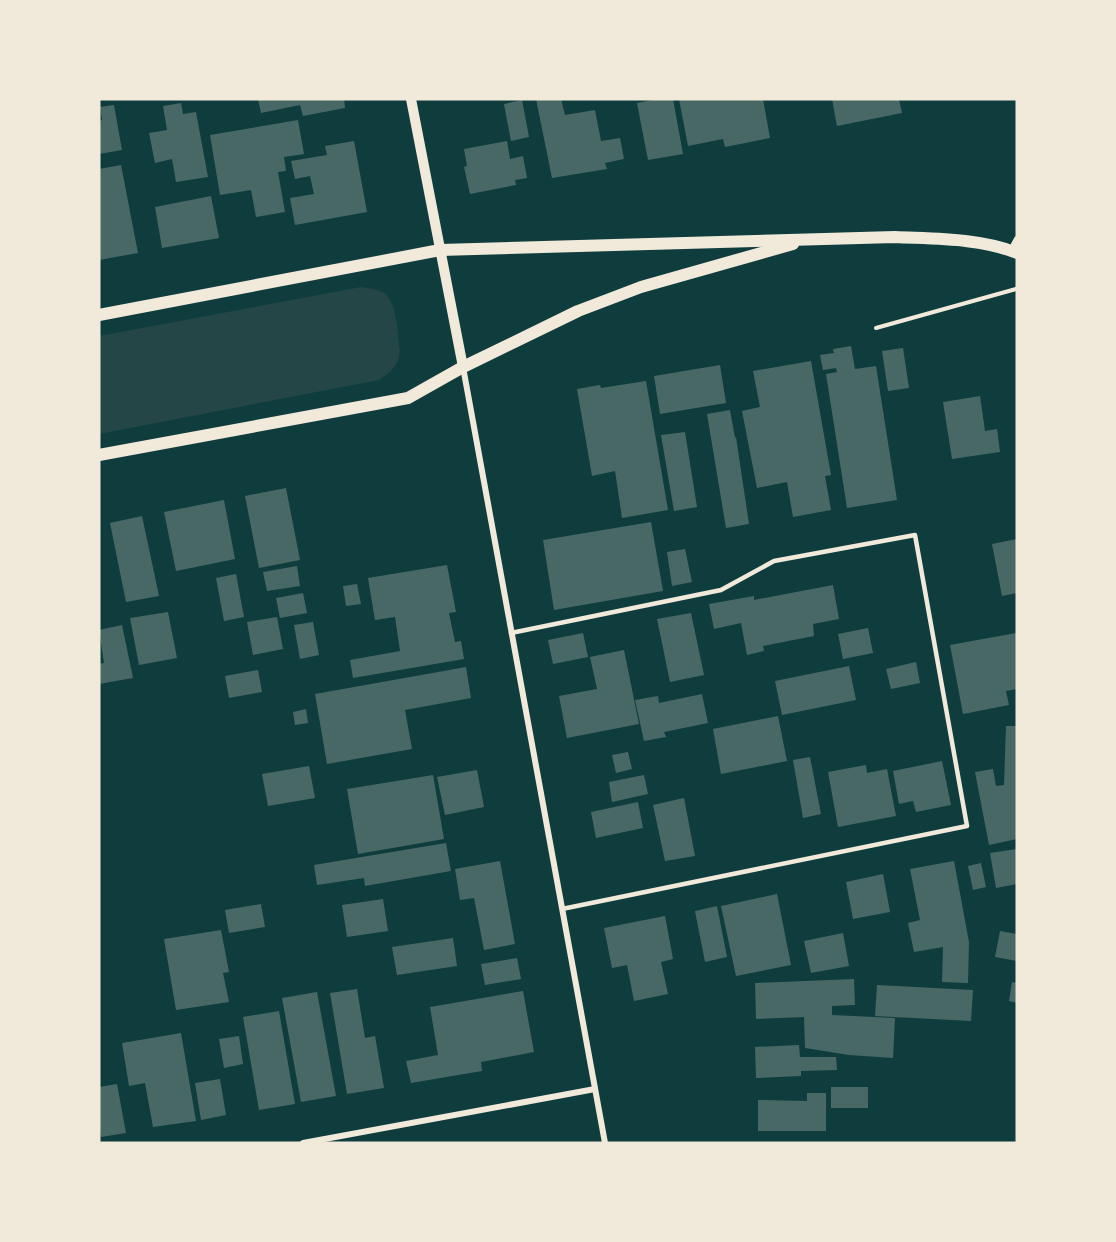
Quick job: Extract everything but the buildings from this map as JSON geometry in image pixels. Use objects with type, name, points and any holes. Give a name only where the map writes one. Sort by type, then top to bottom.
[{"type":"main road","points":[[99,315],[440,250],[894,237],[1015,247]]},
{"type":"main road","points":[[99,455],[408,398],[463,367],[578,311],[630,291],[815,238]]},
{"type":"street","points":[[411,99],[463,367],[605,1143]]},
{"type":"street","points":[[303,1143],[595,1089]]},
{"type":"lane","points":[[511,633],[721,590],[774,561],[915,535],[967,826],[562,909]]},
{"type":"path","points":[[876,328],[1016,289]]},
{"type":"shaded area","points":[[361,287],[384,293],[392,304],[396,320],[400,351],[398,360],[393,368],[379,380],[99,434],[99,336]]}]
